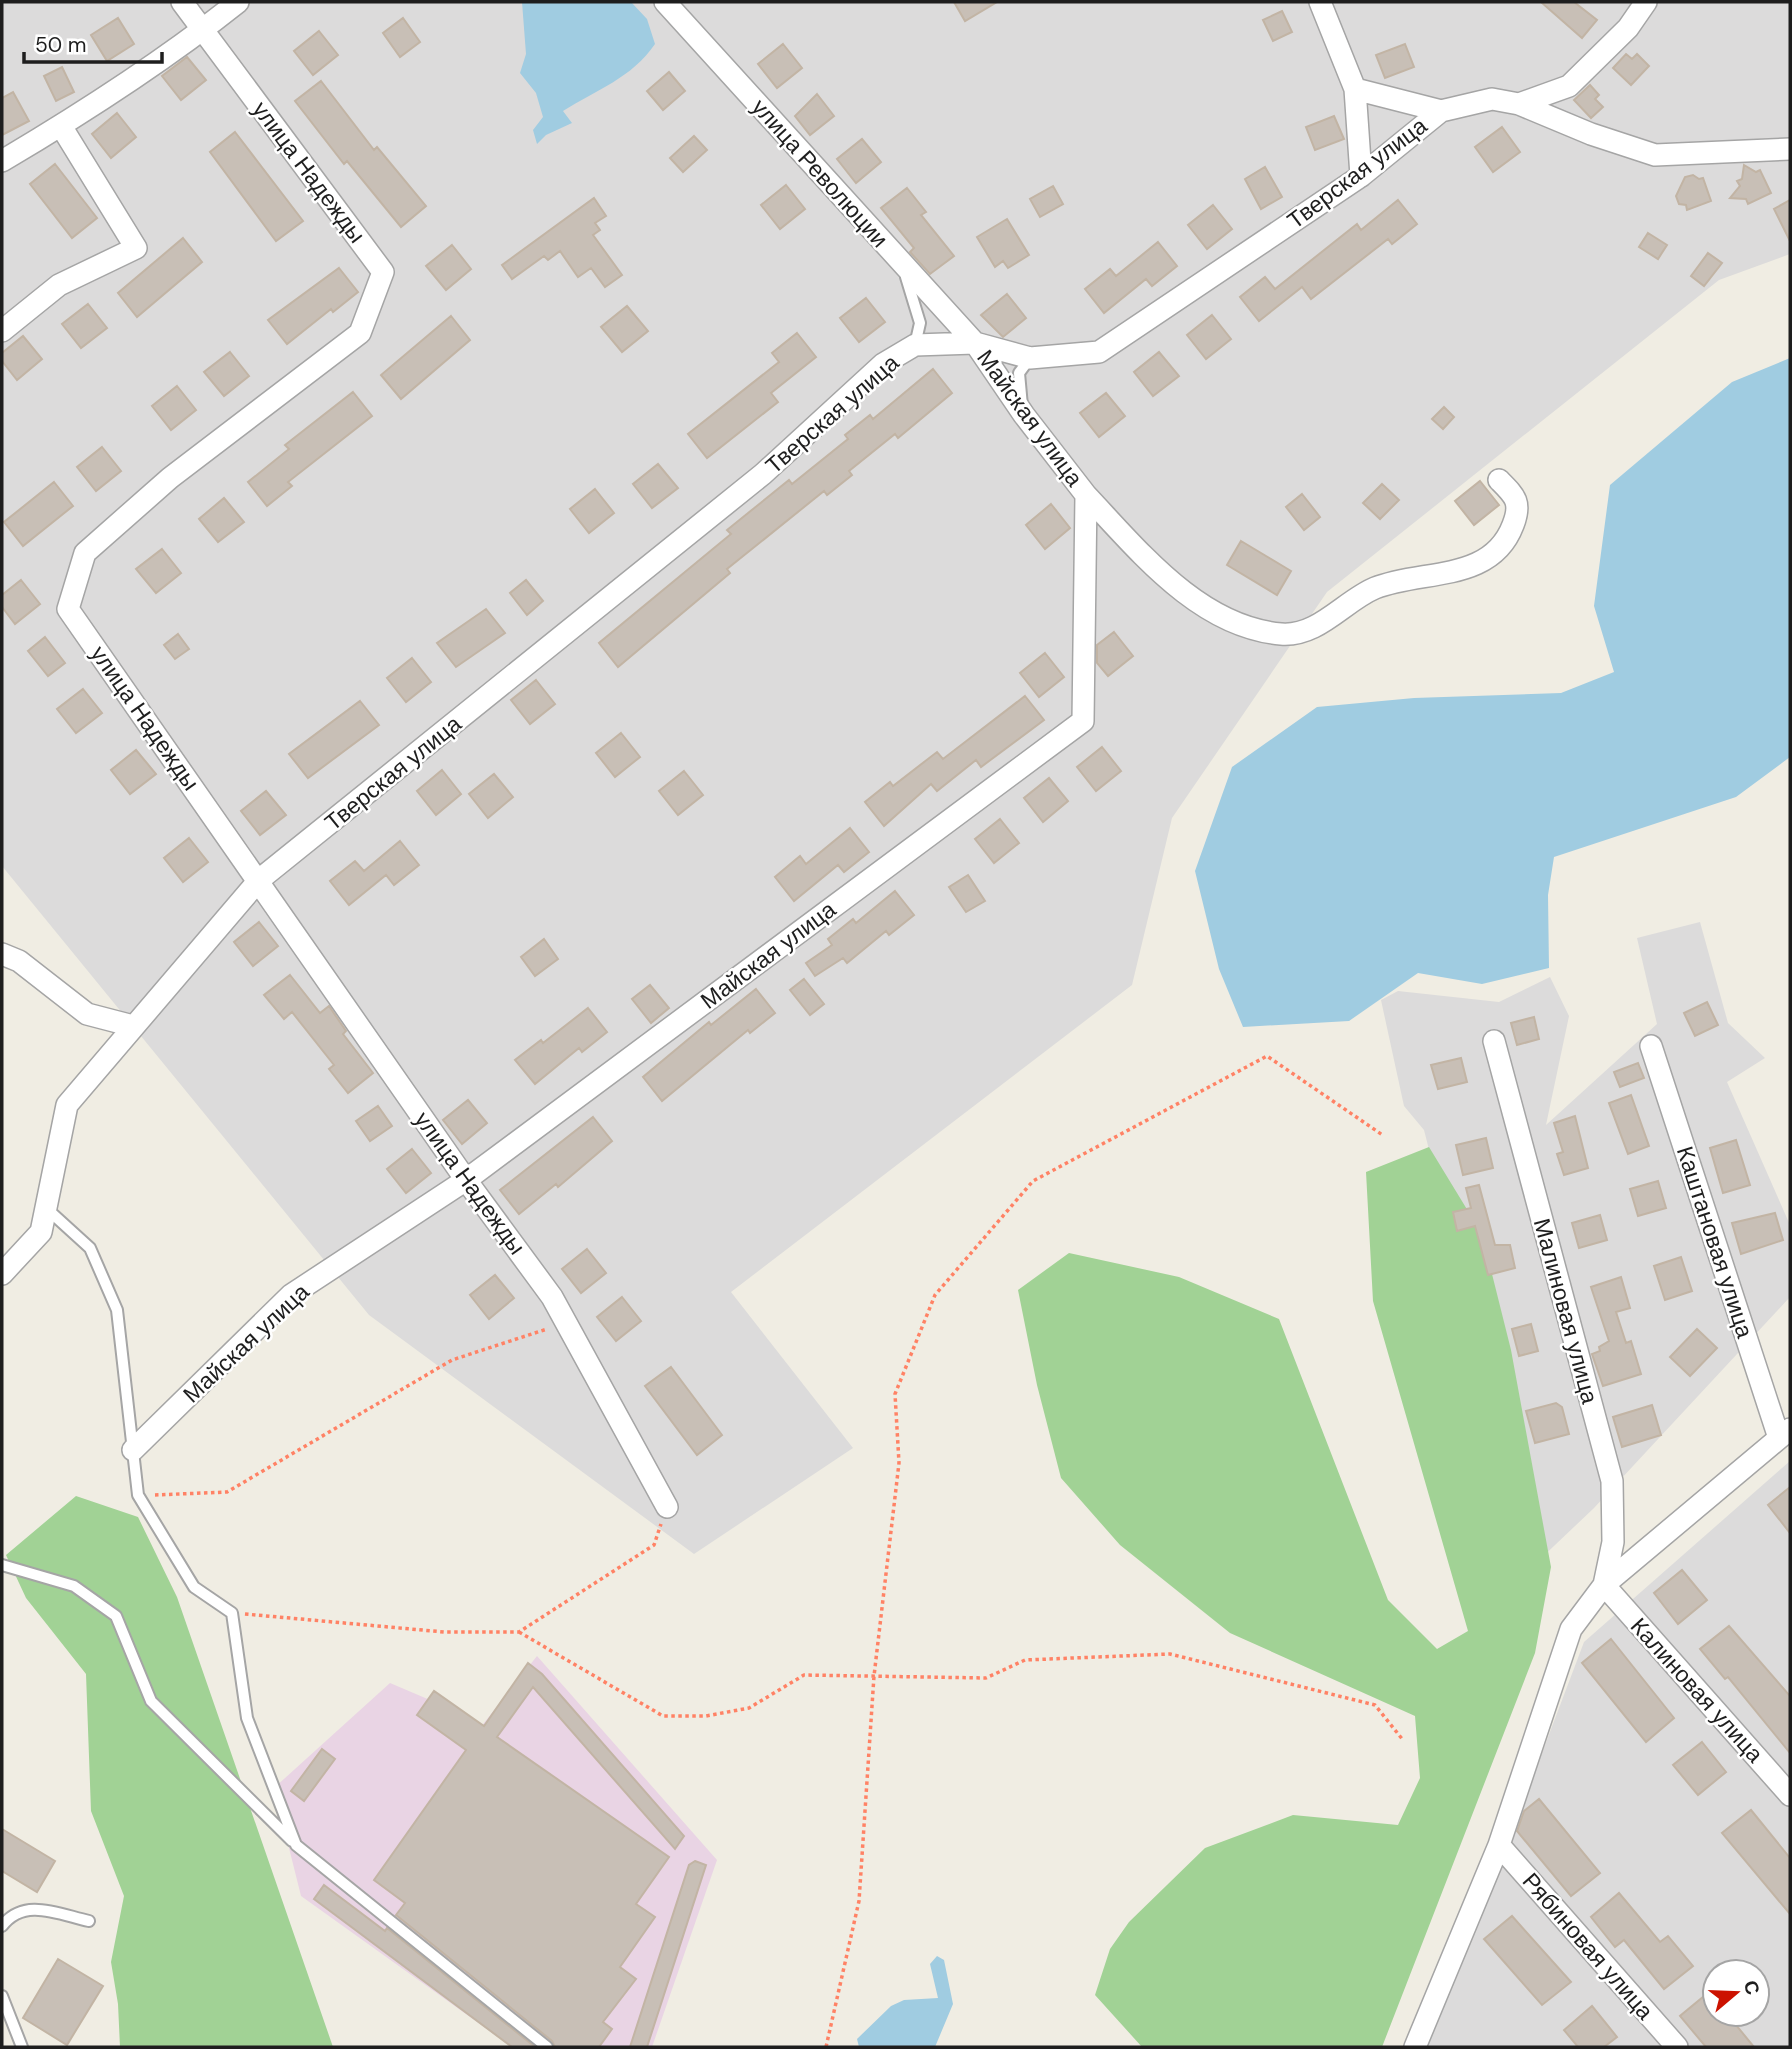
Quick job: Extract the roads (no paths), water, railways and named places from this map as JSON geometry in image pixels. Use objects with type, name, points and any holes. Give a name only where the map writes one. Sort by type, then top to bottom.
[{"type":"street","name":"улица Надежды","points":[[182,2],[383,272],[360,333],[170,478],[85,553],[68,609],[466,1180],[552,1297],[667,1507]]},
{"type":"street","points":[[2,161],[61,126],[204,30],[238,2]]},
{"type":"street","name":"улица Революции","points":[[665,2],[975,343]]},
{"type":"street","points":[[1320,2],[1355,89],[1361,176]]},
{"type":"street","points":[[1519,103],[1569,86],[1628,28],[1646,2]]},
{"type":"street","points":[[1355,89],[1441,111]]},
{"type":"street","name":"Тверская улица","points":[[2,1274],[41,1232],[67,1105],[259,880],[763,474],[883,364],[915,345],[975,343],[1030,358],[1099,352],[1361,176],[1441,111],[1492,99],[1519,103],[1591,134],[1655,155],[1789,151]]},
{"type":"street","points":[[2,331],[59,285],[136,248],[61,126]]},
{"type":"street","name":"Майская улица","points":[[133,1450],[291,1295],[466,1180],[1083,721],[1086,495],[1024,415],[975,343]]},
{"type":"street","points":[[1086,495],[1167,577],[1220,615],[1230,622],[1283,634],[1309,630],[1355,596],[1380,586],[1465,569],[1492,558],[1511,530],[1518,510],[1514,495],[1499,480]]},
{"type":"street","points":[[2,954],[19,961],[87,1014],[133,1026]]},
{"type":"street","name":"Малиновая улица","points":[[1494,1041],[1612,1481],[1613,1542],[1604,1585]]},
{"type":"street","name":"Каштановая улица","points":[[1651,1046],[1784,1434]]},
{"type":"street","points":[[1415,2047],[1499,1845],[1571,1629],[1604,1585],[1784,1434]]},
{"type":"street","name":"Калиновая улица","points":[[1604,1585],[1790,1795]]},
{"type":"street","name":"Рябиновая улица","points":[[1499,1845],[1676,2047]]},
{"type":"lane","points":[[899,259],[920,323],[915,345]]},
{"type":"lane","points":[[1024,415],[1020,373],[1030,358]]},
{"type":"lane","points":[[46,1208],[90,1248],[117,1310],[138,1495],[194,1587],[232,1613],[247,1718],[296,1845]]},
{"type":"lane","points":[[2,1565],[74,1586],[116,1616],[151,1701],[296,1845],[547,2047]]},
{"type":"lane","points":[[2,1926],[17,1911],[32,1908],[89,1921]]},
{"type":"lane","points":[[2,1996],[22,2047]]},
{"type":"water","points":[[522,2],[631,2],[647,19],[655,44],[636,66],[624,75],[563,111],[572,123],[546,135],[537,144],[533,130],[543,117],[536,93],[520,73],[526,54]]},
{"type":"water","points":[[1790,358],[1790,757],[1736,797],[1554,857],[1548,895],[1549,968],[1482,984],[1418,973],[1349,1021],[1243,1027],[1219,969],[1195,871],[1232,767],[1317,707],[1414,698],[1561,693],[1614,672],[1594,606],[1610,485],[1732,382]]},
{"type":"water","points":[[937,1956],[944,1960],[953,2004],[935,2047],[859,2047],[857,2039],[891,2006],[904,2000],[938,1998],[930,1964]]}]
